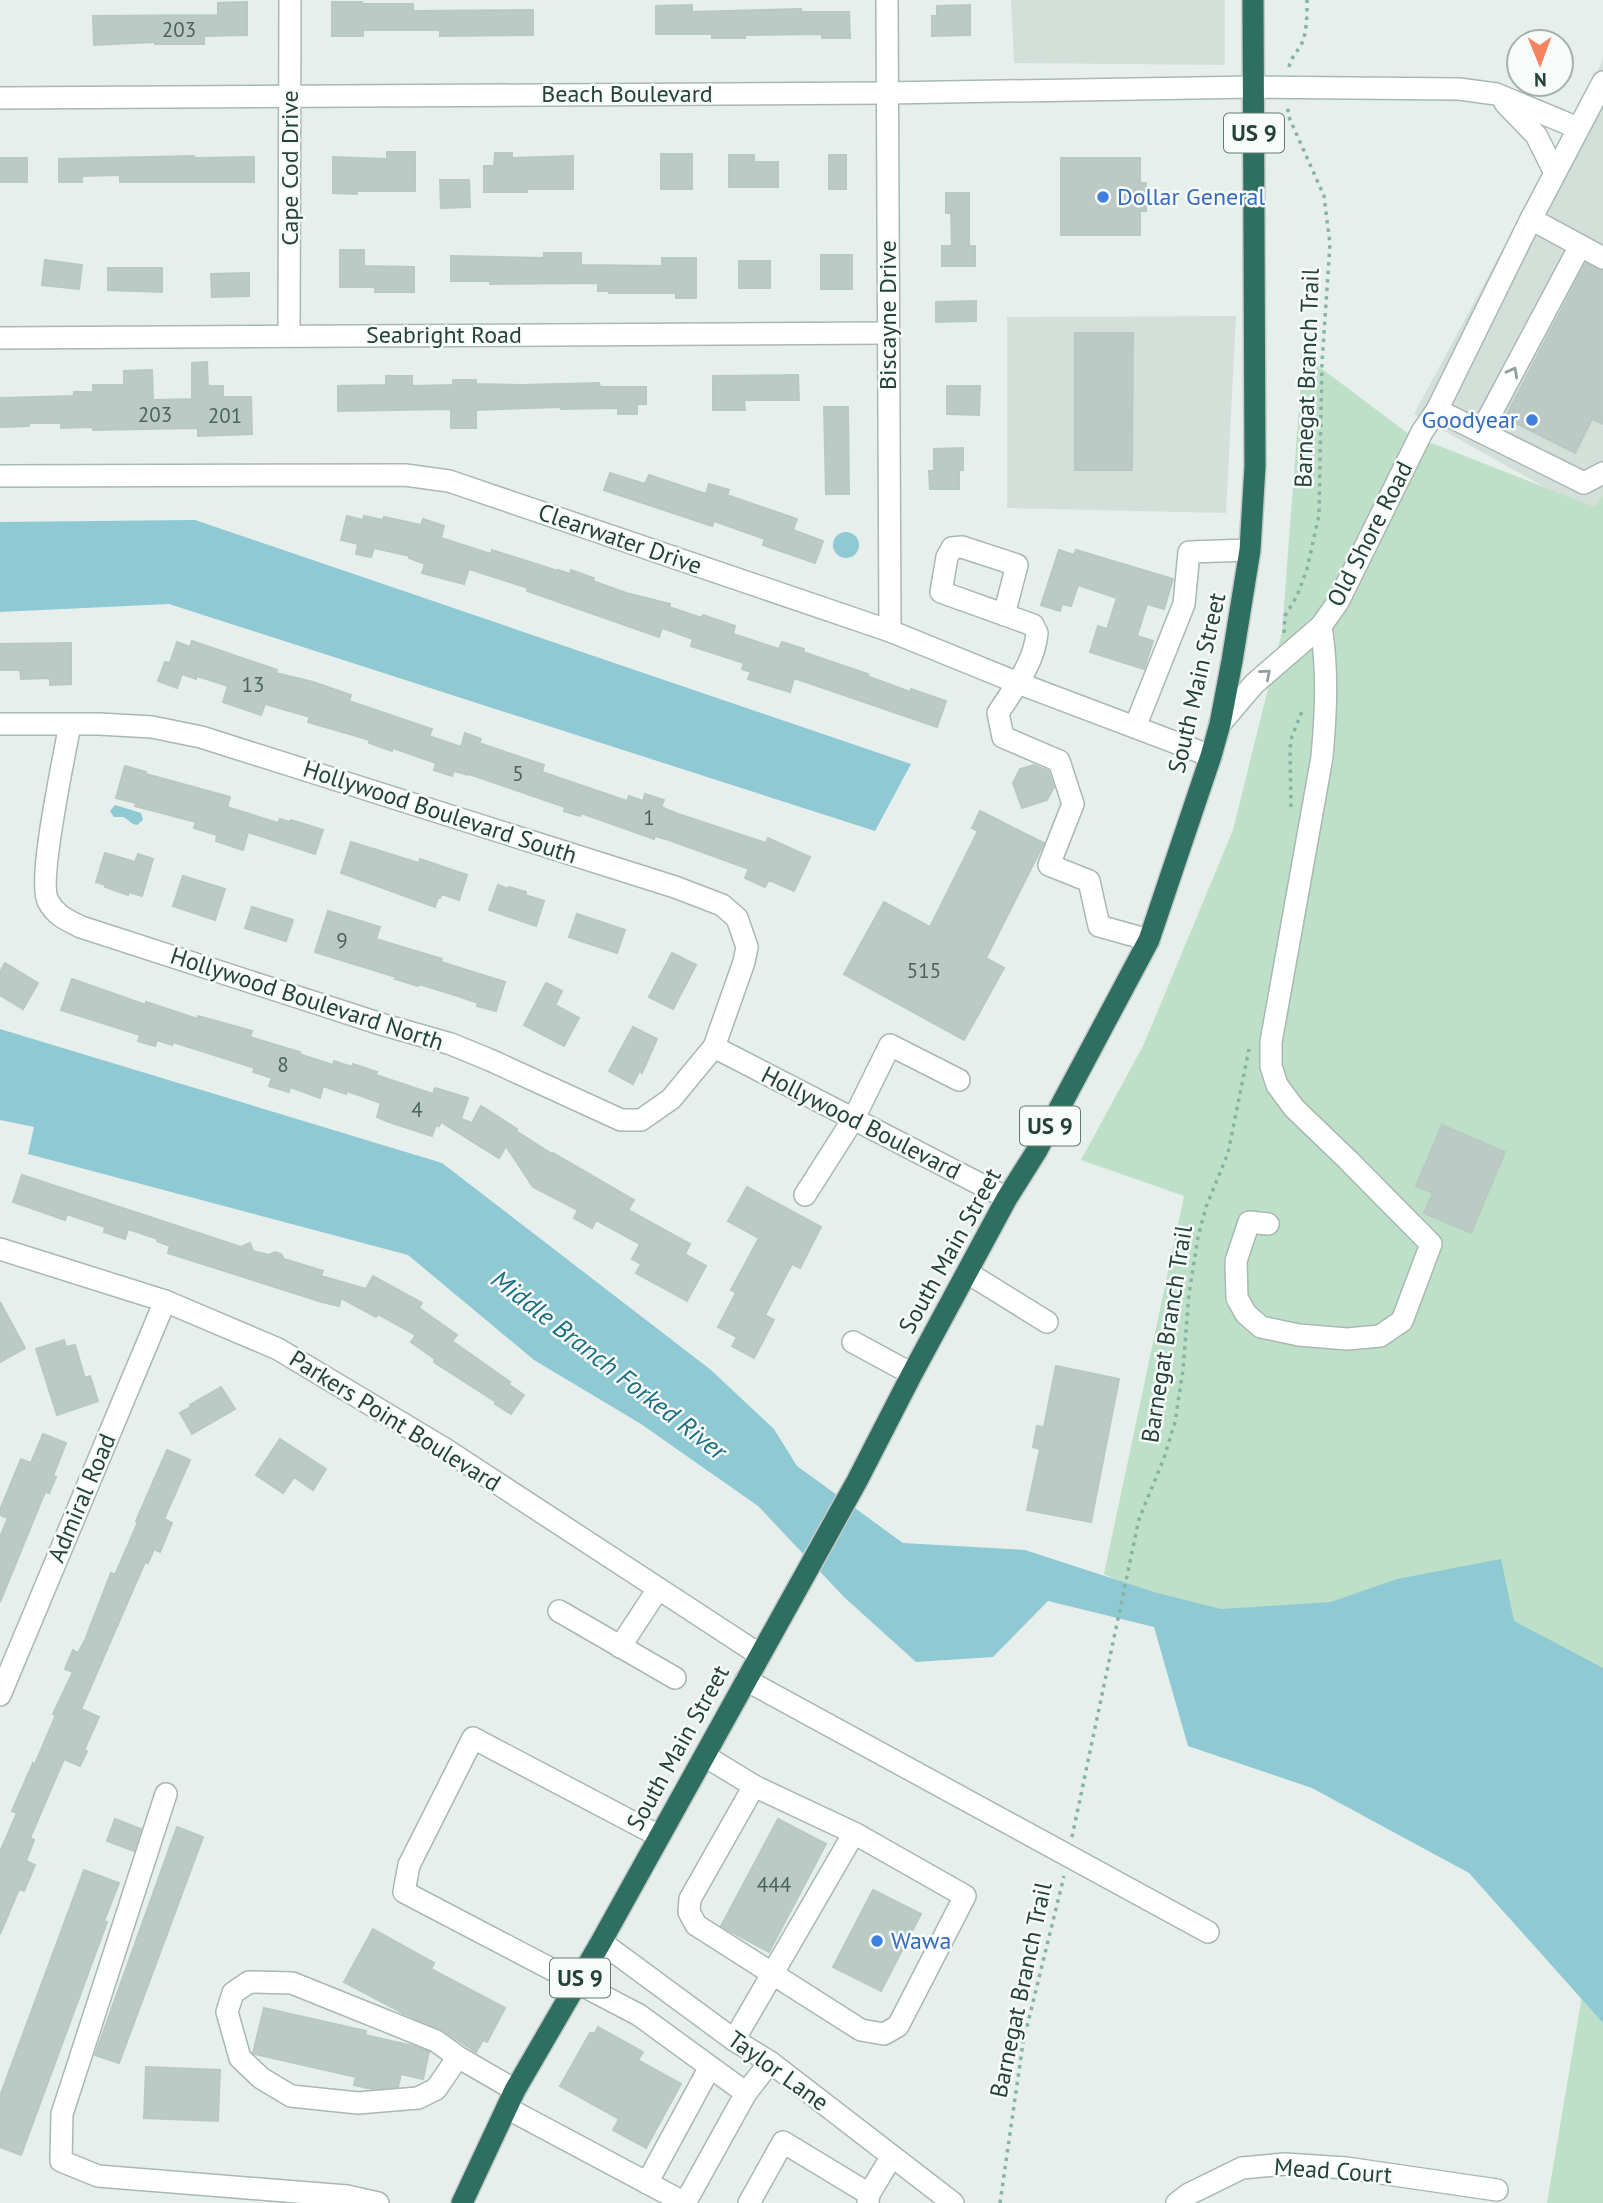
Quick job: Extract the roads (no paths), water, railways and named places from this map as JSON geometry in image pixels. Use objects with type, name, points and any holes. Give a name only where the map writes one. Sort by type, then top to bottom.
[{"type":"highway","name":"South Main Street","points":[[462,2203],[511,2099],[857,1481],[912,1374],[1007,1198],[1036,1152],[1149,940],[1220,724],[1250,550],[1255,466],[1253,0]]},
{"type":"street","name":"Cape Cod Drive","points":[[289,335],[290,0]]},
{"type":"street","name":"Biscayne Drive","points":[[887,0],[890,631]]},
{"type":"street","name":"Beach Boulevard","points":[[0,98],[887,93],[1254,87]]},
{"type":"street","points":[[1254,87],[1459,89],[1496,94],[1578,128]]},
{"type":"street","name":"Old Shore Road","points":[[1220,724],[1254,684],[1321,626],[1338,602],[1531,219],[1601,90]]},
{"type":"street","points":[[1496,94],[1536,135],[1555,173]]},
{"type":"street","points":[[1531,219],[1603,258]]},
{"type":"street","points":[[1481,432],[1580,246]]},
{"type":"street","name":"Seabright Road","points":[[0,338],[888,333]]},
{"type":"street","points":[[1437,410],[1584,483],[1603,472]]},
{"type":"street","name":"Clearwater Drive","points":[[0,476],[405,475],[449,481],[890,631],[1211,756]]},
{"type":"street","points":[[1135,727],[1184,604],[1189,552],[1250,550]]},
{"type":"street","points":[[1003,615],[1033,625],[1037,633],[1033,657],[998,713],[1003,737],[1059,761],[1073,804],[1049,865],[1089,881],[1099,926],[1149,940]]},
{"type":"street","points":[[1268,1224],[1249,1222],[1236,1261],[1237,1298],[1246,1314],[1261,1327],[1299,1335],[1348,1339],[1380,1336],[1402,1321],[1430,1244],[1294,1108],[1278,1085],[1271,1066],[1271,1042],[1322,757],[1326,714],[1326,666],[1321,626]]},
{"type":"street","name":"Hollywood Boulevard South","points":[[0,724],[152,727],[201,737],[675,887],[722,905],[737,918],[747,947],[714,1047]]},
{"type":"street","name":"Hollywood Boulevard North","points":[[70,724],[46,860],[46,899],[59,916],[81,926],[271,989],[451,1044],[621,1120],[641,1120],[671,1099],[714,1047]]},
{"type":"street","points":[[805,1195],[854,1118],[890,1045],[959,1080]]},
{"type":"street","name":"Hollywood Boulevard","points":[[714,1047],[1007,1198]]},
{"type":"street","name":"Parkers Point Boulevard","points":[[0,1249],[165,1301],[278,1349],[445,1449],[760,1656]]},
{"type":"street","points":[[968,1273],[1047,1322]]},
{"type":"street","name":"Admiral Road","points":[[0,1695],[165,1301]]},
{"type":"street","points":[[853,1342],[912,1374]]},
{"type":"street","points":[[620,1647],[658,1589]]},
{"type":"street","points":[[559,1611],[674,1678]]},
{"type":"street","points":[[746,1681],[1208,1932]]},
{"type":"street","points":[[659,1836],[473,1738],[409,1865],[404,1892],[639,2015],[746,2093]]},
{"type":"street","points":[[705,1756],[754,1786],[854,1833],[965,1896],[898,2026],[884,2034],[861,2031],[696,1924],[689,1912],[690,1899],[754,1786]]},
{"type":"street","points":[[166,1794],[62,2114],[61,2161],[98,2176],[347,2196],[378,2203]]},
{"type":"street","points":[[734,2040],[854,1833]]},
{"type":"street","name":"Taylor Lane","points":[[601,1942],[734,2040],[770,2062],[953,2203]]},
{"type":"street","points":[[457,2057],[436,2089],[418,2098],[358,2102],[291,2096],[261,2078],[240,2058],[227,2012],[233,1993],[249,1982],[292,1983],[436,2040],[511,2099],[647,2183],[685,2203],[746,2093],[770,2062]]},
{"type":"street","points":[[647,2183],[710,2067]]},
{"type":"street","points":[[749,2203],[783,2142],[868,2199],[891,2156]]},
{"type":"street","name":"Mead Court","points":[[1177,2203],[1189,2194],[1242,2168],[1285,2164],[1346,2168],[1497,2190]]},
{"type":"water","points":[[195,520],[911,764],[875,831],[169,604],[0,612],[0,522]]},
{"type":"water","points":[[846,532],[855,536],[859,545],[855,554],[846,558],[837,554],[833,545],[837,536]]},
{"type":"water","points":[[115,805],[141,813],[143,820],[137,825],[124,817],[114,817],[110,811]]},
{"type":"water","name":"Middle Branch Forked River","points":[[0,1029],[442,1163],[711,1370],[774,1429],[797,1466],[903,1543],[1025,1550],[1154,1592],[1221,1609],[1331,1602],[1397,1579],[1501,1559],[1514,1621],[1603,1668],[1603,2023],[1469,1873],[1312,1788],[1188,1746],[1154,1627],[1048,1601],[993,1657],[916,1662],[844,1597],[758,1506],[641,1424],[534,1360],[408,1255],[28,1154],[34,1127],[0,1120]]},
{"type":"place","name":"Dollar General","points":[[1103,197]]},
{"type":"place","name":"Goodyear","points":[[1532,420]]},
{"type":"place","name":"Wawa","points":[[877,1941]]}]
